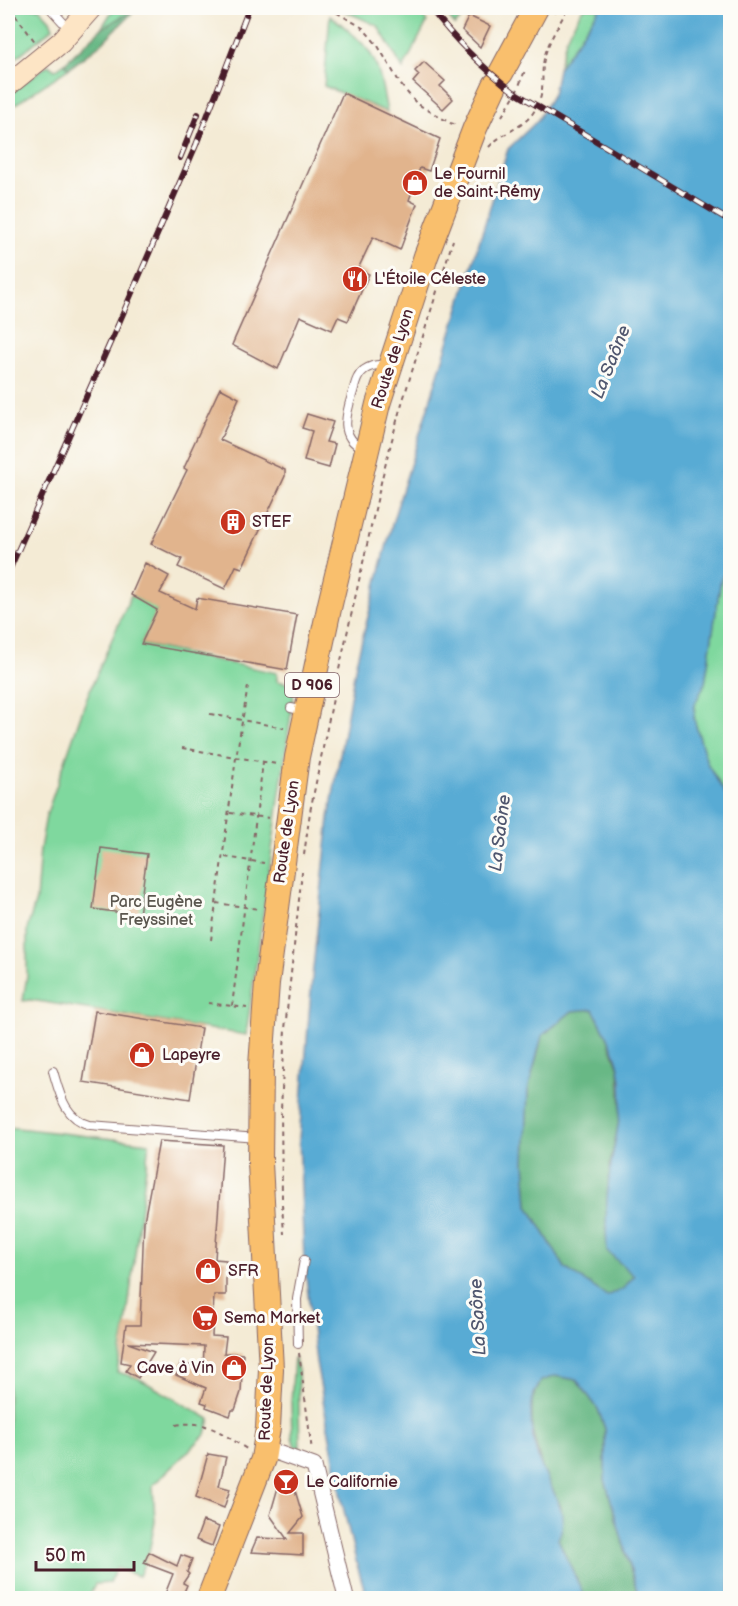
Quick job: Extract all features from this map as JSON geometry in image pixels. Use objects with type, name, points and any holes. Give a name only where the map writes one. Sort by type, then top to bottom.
[{"type":"main road","points":[[8,85],[36,64],[72,31],[91,8]]},
{"type":"main road","name":"Route de Lyon","points":[[208,1599],[264,1454],[271,1369],[260,1138],[261,1066],[267,983],[297,757],[299,710],[366,450],[390,365],[426,256],[481,138],[498,79],[534,12]]},
{"type":"street","points":[[264,1454],[314,1466],[346,1599]]},
{"type":"lane","points":[[50,8],[72,31]]},
{"type":"lane","points":[[53,1071],[70,1114],[90,1125],[260,1138]]},
{"type":"lane","points":[[298,1344],[297,1299],[304,1260]]},
{"type":"path","points":[[10,8],[40,48]]},
{"type":"path","points":[[328,8],[363,28],[378,46],[401,85],[416,103],[481,138],[500,138],[520,126],[540,102],[543,91],[544,60],[568,8]]},
{"type":"path","points":[[304,857],[310,812],[333,695],[377,498],[399,413],[455,232]]},
{"type":"path","points":[[212,940],[248,686]]},
{"type":"path","points":[[210,714],[284,728]]},
{"type":"path","points":[[182,748],[280,765]]},
{"type":"path","points":[[232,1006],[263,762]]},
{"type":"path","points":[[229,813],[273,818]]},
{"type":"path","points":[[284,1244],[281,1121],[283,1058],[302,868]]},
{"type":"path","points":[[216,903],[268,909]]},
{"type":"path","points":[[208,1003],[250,1008]]},
{"type":"path","points":[[298,1344],[314,1466]]},
{"type":"path","points":[[176,1425],[191,1422],[211,1427],[264,1454]]},
{"type":"green space","points":[[8,8],[39,8],[50,20],[53,28],[8,64]]},
{"type":"green space","points":[[120,8],[137,8],[101,29],[112,11]]},
{"type":"green space","points":[[137,8],[102,43],[68,69],[65,63],[101,29]]},
{"type":"green space","points":[[338,8],[417,8],[427,22],[403,69],[378,26]]},
{"type":"green space","points":[[441,8],[470,8],[455,25]]},
{"type":"green space","points":[[583,8],[600,8],[558,69],[567,36]]},
{"type":"green space","points":[[330,15],[350,31],[372,56],[387,112],[324,86]]},
{"type":"green space","points":[[65,63],[68,69],[8,109],[9,94],[48,65],[55,70]]},
{"type":"green space","points":[[730,562],[730,802],[707,763],[694,719],[695,704],[705,683],[721,579]]},
{"type":"green space","name":"Parc Eugène Freyssinet","points":[[131,595],[158,609],[141,644],[277,673],[277,681],[295,685],[246,1035],[31,1000],[23,1001],[27,975],[27,929],[36,900],[40,849],[46,816],[87,697]]},
{"type":"green space","points":[[593,1009],[607,1036],[619,1069],[621,1112],[610,1165],[634,1276],[623,1289],[607,1296],[565,1268],[528,1206],[525,1163],[528,1090],[542,1036],[572,1011]]},
{"type":"green space","points":[[8,1127],[149,1143],[126,1325],[117,1372],[138,1378],[210,1419],[206,1434],[153,1485],[155,1522],[149,1552],[139,1576],[116,1568],[110,1583],[95,1584],[88,1598],[8,1598]]},
{"type":"green space","points":[[294,1357],[298,1370],[300,1448],[295,1446],[292,1437],[291,1403]]},
{"type":"green space","points":[[555,1376],[577,1380],[598,1409],[605,1429],[605,1480],[639,1598],[585,1598],[558,1539],[561,1507],[542,1468],[532,1429],[532,1400],[541,1381]]},
{"type":"water","name":"La Saône","points":[[600,8],[730,8],[730,562],[721,579],[705,683],[695,704],[694,719],[707,763],[730,802],[730,912],[725,915],[726,934],[730,946],[730,1598],[639,1598],[605,1480],[605,1429],[598,1409],[577,1380],[555,1376],[541,1381],[534,1394],[531,1410],[532,1428],[540,1462],[562,1513],[563,1521],[558,1539],[585,1598],[367,1598],[341,1498],[316,1362],[304,1260],[299,1139],[312,978],[329,818],[356,663],[394,517],[508,149],[537,121],[553,94],[558,69]],"holes":[[[593,1009],[617,1060],[621,1080],[620,1116],[608,1186],[607,1251],[634,1276],[623,1289],[607,1296],[565,1268],[528,1206],[525,1163],[528,1090],[542,1036],[572,1011]]]},
{"type":"building","points":[[469,16],[490,26],[480,47],[462,30]]},
{"type":"building","points":[[424,62],[445,81],[440,86],[453,99],[443,109],[413,82],[419,75],[415,71]]},
{"type":"building","points":[[343,93],[440,139],[429,171],[420,168],[409,200],[417,204],[400,250],[373,237],[358,269],[369,274],[348,321],[338,317],[332,330],[300,316],[278,369],[232,345]]},
{"type":"building","points":[[220,388],[239,398],[220,440],[285,470],[285,476],[242,568],[236,566],[225,589],[178,567],[182,559],[151,544],[187,470],[184,468],[190,452]]},
{"type":"building","points":[[307,414],[333,422],[326,442],[335,444],[329,468],[304,461],[312,431],[302,428]]},
{"type":"building","points":[[145,563],[169,576],[160,593],[195,609],[197,598],[297,615],[287,670],[141,644],[157,610],[131,595]]},
{"type":"building","points":[[101,848],[147,854],[139,915],[93,909]]},
{"type":"building","name":"Lapeyre","points":[[95,1011],[201,1028],[190,1099],[83,1082]]},
{"type":"building","points":[[159,1141],[223,1145],[215,1259],[226,1260],[226,1295],[214,1295],[212,1336],[226,1337],[224,1353],[243,1354],[241,1392],[235,1410],[232,1410],[230,1416],[206,1407],[207,1404],[201,1402],[206,1388],[176,1375],[181,1362],[203,1370],[204,1346],[128,1343],[154,1352],[138,1378],[126,1371],[130,1364],[121,1362],[126,1325],[140,1325],[144,1221]]},
{"type":"building","points":[[208,1454],[226,1457],[219,1486],[230,1489],[224,1508],[196,1497]]},
{"type":"building","points":[[281,1477],[291,1477],[303,1517],[290,1533],[303,1533],[303,1555],[251,1552],[257,1538],[287,1539],[270,1515]]},
{"type":"building","points":[[203,1521],[219,1527],[212,1546],[196,1540]]},
{"type":"building","points":[[149,1552],[177,1566],[181,1555],[192,1559],[187,1572],[189,1574],[183,1583],[187,1585],[181,1599],[163,1599],[173,1574],[144,1563]]},
{"type":"railway","points":[[8,573],[196,145],[249,8]]},
{"type":"railway","points":[[430,8],[469,53],[514,92],[730,221]]},
{"type":"railway","points":[[180,158],[198,114]]},
{"type":"place","name":"Le Fournil de Saint-Rémy","points":[[415,183]]},
{"type":"place","name":"L'Étoile Céleste","points":[[355,279]]},
{"type":"place","name":"STEF","points":[[233,522]]},
{"type":"place","name":"Lapeyre","points":[[142,1055]]},
{"type":"place","name":"SFR","points":[[208,1271]]},
{"type":"place","name":"Sema Market","points":[[205,1318]]},
{"type":"place","name":"Cave à Vin","points":[[234,1368]]},
{"type":"place","name":"Le Californie","points":[[286,1482]]}]
